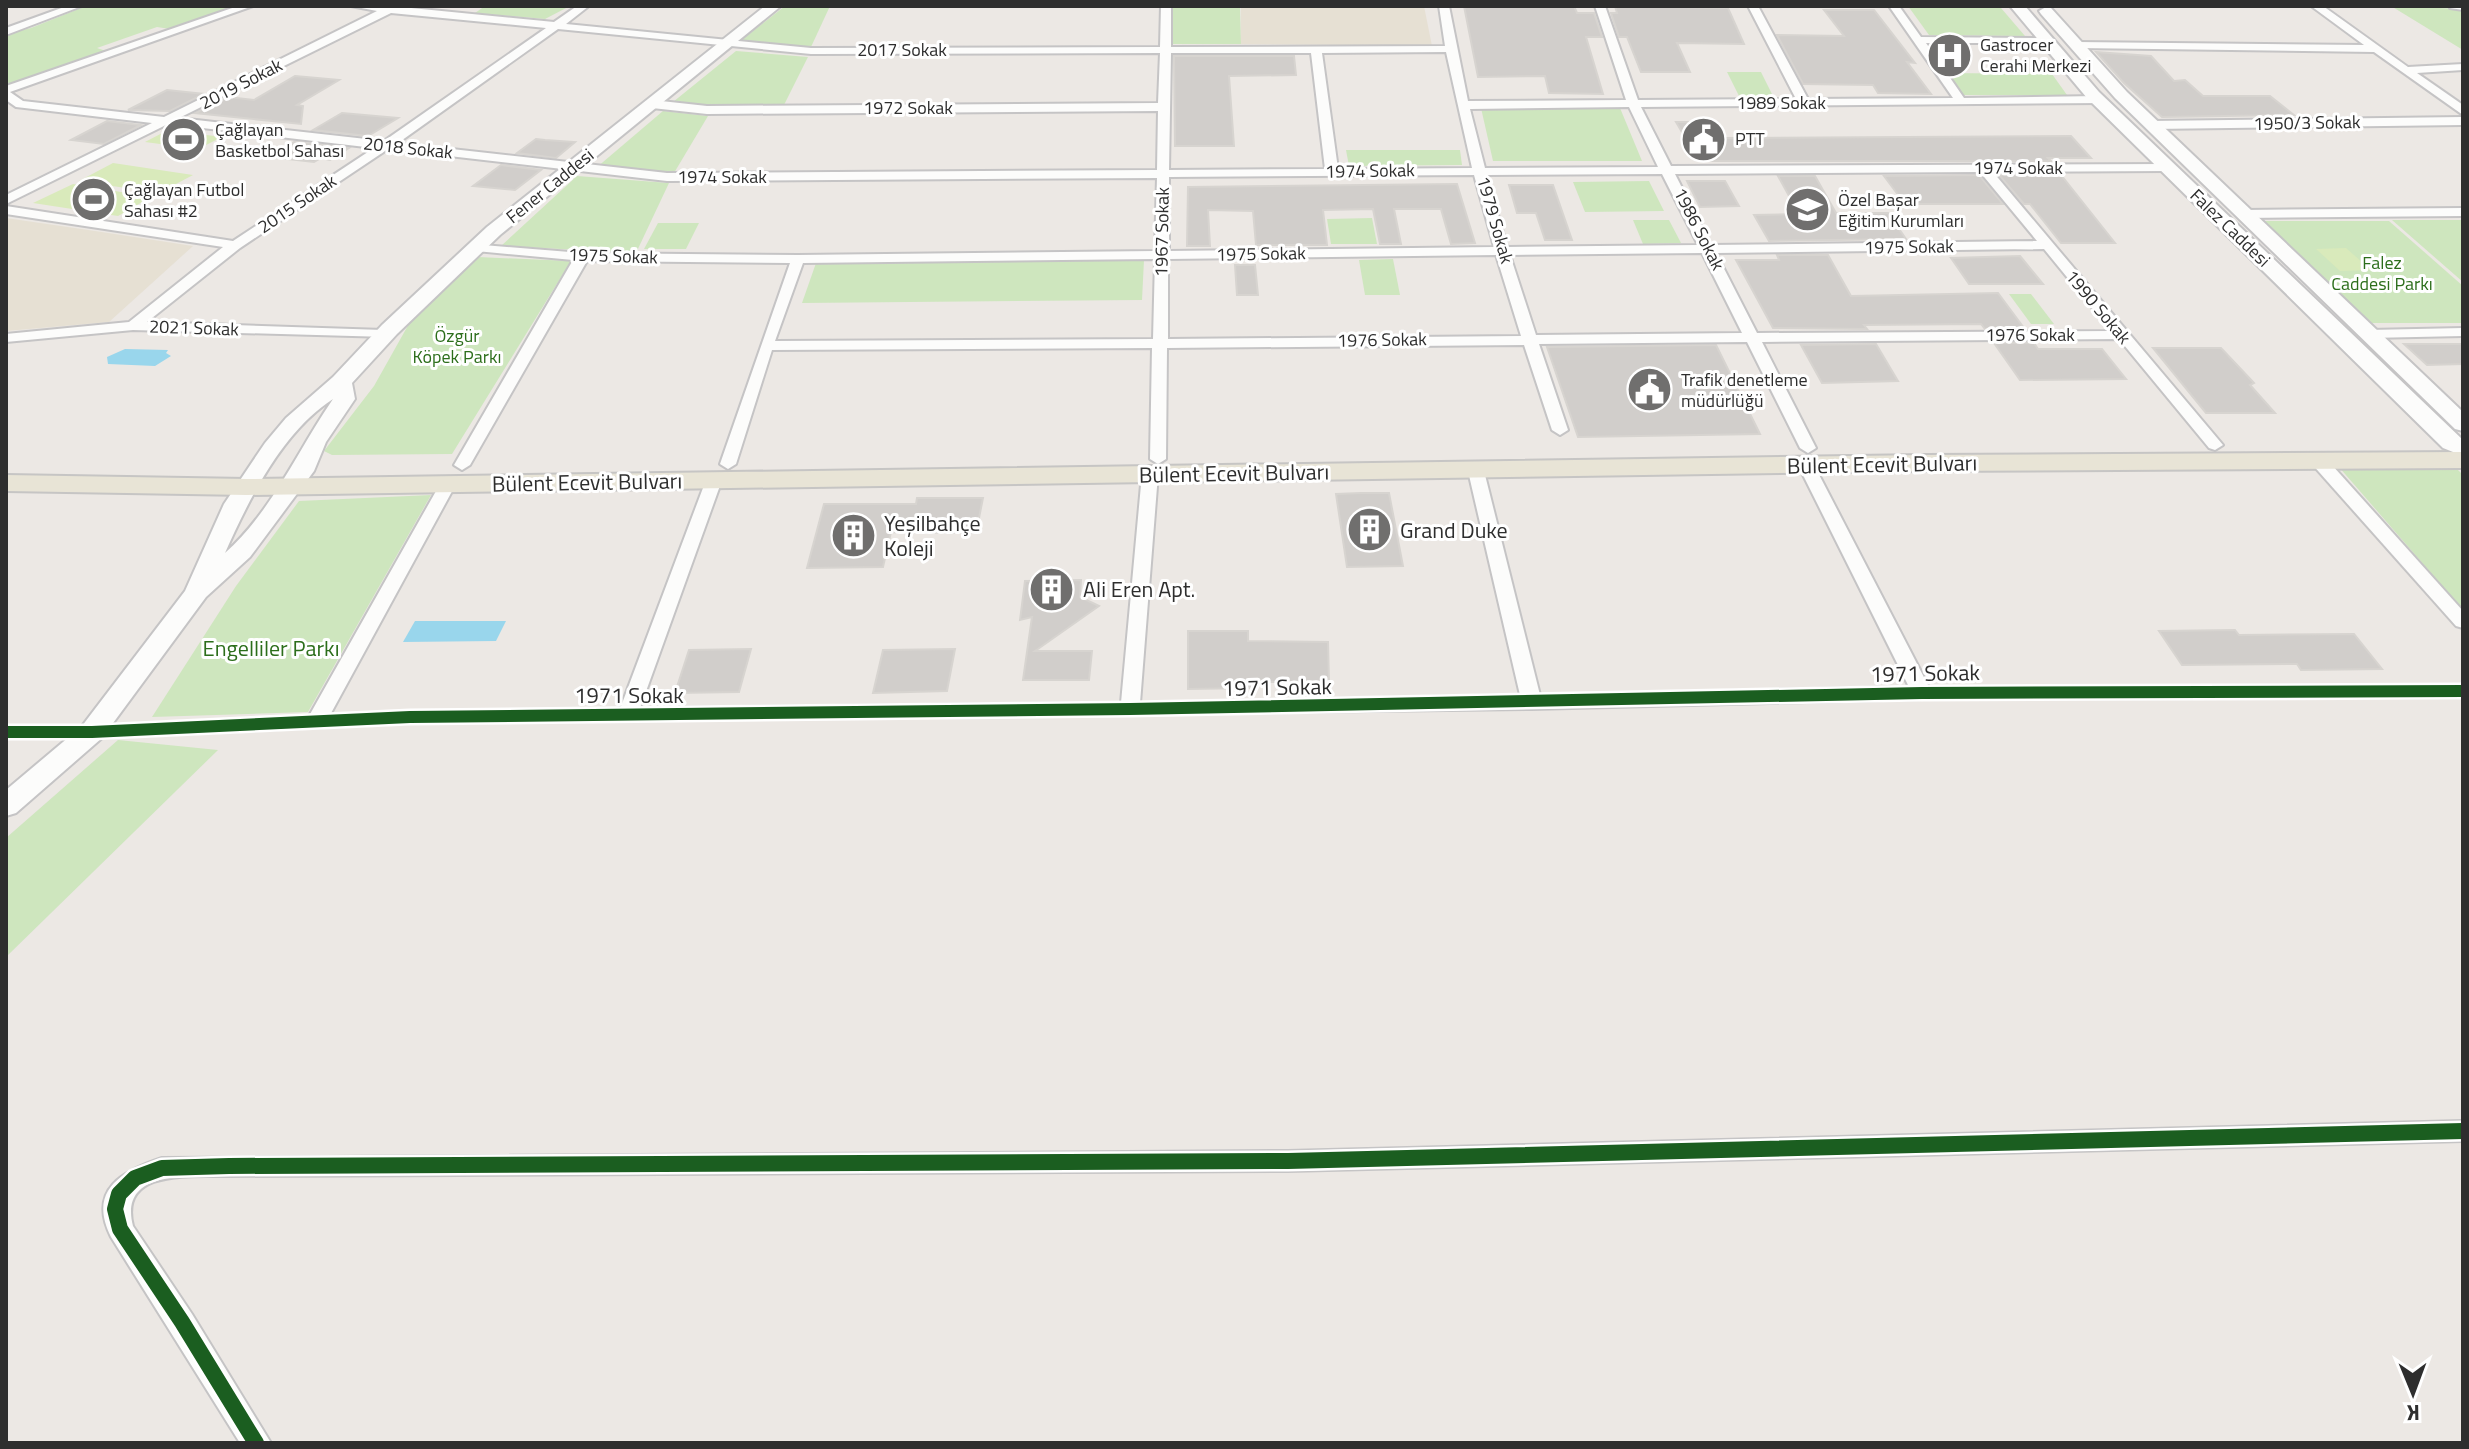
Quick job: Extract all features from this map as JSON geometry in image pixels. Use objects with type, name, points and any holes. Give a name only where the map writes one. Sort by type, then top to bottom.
[{"type":"main road","name":"Bülent Ecevit Bulvarı","points":[[1154,466],[1476,471],[2215,445],[2461,444]]},
{"type":"main road","name":"Bülent Ecevit Bulvarı","points":[[6,483],[298,476],[1807,457],[2317,459],[2461,444]]},
{"type":"main road","name":"Bülent Ecevit Bulvarı","points":[[6,463],[254,477]]},
{"type":"street","points":[[6,32],[77,6]]},
{"type":"street","points":[[6,93],[248,6]]},
{"type":"street","name":"2017 Sokak","points":[[356,6],[811,51],[1450,49]]},
{"type":"street","name":"2015 Sokak","points":[[133,326],[235,245],[385,146],[584,6]]},
{"type":"street","name":"Fener Caddesi","points":[[197,592],[210,555],[272,447],[325,392],[341,382],[383,334],[476,247],[774,6]]},
{"type":"street","name":"1967 Sokak","points":[[1130,709],[1154,466],[1160,346],[1166,6]]},
{"type":"street","name":"1979 Sokak","points":[[1444,6],[1450,49],[1480,170],[1529,339],[1560,430]]},
{"type":"street","name":"1986 Sokak","points":[[1600,6],[1633,104],[1754,337],[1807,457],[1922,693]]},
{"type":"street","points":[[1753,6],[1804,102]]},
{"type":"street","points":[[1894,6],[1961,101]]},
{"type":"street","name":"Falez Caddesi","points":[[2017,6],[2098,100],[2461,444]]},
{"type":"street","name":"Falez Caddesi","points":[[2042,6],[2152,125],[2369,334],[2461,444]]},
{"type":"street","points":[[2316,6],[2463,111]]},
{"type":"street","points":[[2454,6],[2463,7]]},
{"type":"street","name":"2019 Sokak","points":[[6,200],[390,9]]},
{"type":"street","points":[[1919,40],[2047,41]]},
{"type":"street","points":[[2077,45],[2379,49]]},
{"type":"street","points":[[1316,48],[1332,172]]},
{"type":"street","points":[[2409,70],[2463,67]]},
{"type":"street","name":"2018 Sokak","points":[[6,93],[20,104],[574,166]]},
{"type":"street","name":"1989 Sokak","points":[[1463,105],[2098,100]]},
{"type":"street","name":"1972 Sokak","points":[[652,104],[707,110],[1164,107]]},
{"type":"street","name":"1950/3 Sokak","points":[[2152,125],[2463,121]]},
{"type":"street","name":"1974 Sokak","points":[[574,166],[667,177],[2167,167]]},
{"type":"street","points":[[2167,167],[2195,167]]},
{"type":"street","name":"1990 Sokak","points":[[1983,168],[2215,445]]},
{"type":"street","points":[[6,210],[235,245]]},
{"type":"street","points":[[2245,214],[2463,212]]},
{"type":"street","name":"1975 Sokak","points":[[476,247],[582,257],[798,259],[2046,245]]},
{"type":"street","points":[[317,720],[582,257]]},
{"type":"street","points":[[628,715],[798,259]]},
{"type":"street","name":"2021 Sokak","points":[[6,338],[133,326],[383,334]]},
{"type":"street","points":[[2369,334],[2463,332]]},
{"type":"street","name":"1976 Sokak","points":[[766,346],[1160,346],[1529,339],[2120,335]]},
{"type":"street","name":"Fener Caddesi","points":[[6,806],[92,732],[197,592],[241,552],[298,476],[315,442],[344,399],[341,382]]},
{"type":"street","points":[[2317,459],[2463,622]]},
{"type":"street","points":[[1476,471],[1532,703]]},
{"type":"street","name":"1971 Sokak","points":[[6,732],[92,732],[317,720],[1532,703],[1922,693],[2463,691]]},
{"type":"street","points":[[256,1443],[120,1229],[115,1209],[119,1194],[135,1178],[162,1168],[229,1166],[1288,1161],[2463,1131]]},
{"type":"shaded area","points":[[1241,6],[1424,6],[1432,46],[1241,44]]},
{"type":"shaded area","points":[[6,218],[193,246],[109,322],[6,331]]},
{"type":"green space","points":[[86,6],[237,6],[170,29],[157,27],[97,48],[106,51],[6,86],[6,34],[31,28]]},
{"type":"green space","points":[[485,6],[570,6],[545,19],[475,13]]},
{"type":"green space","points":[[785,6],[830,6],[811,47],[739,42]]},
{"type":"green space","points":[[1171,6],[1240,6],[1241,44],[1168,44]]},
{"type":"green space","points":[[1908,6],[2001,8],[2025,36],[1929,35]]},
{"type":"green space","points":[[2391,6],[2463,9],[2463,50]]},
{"type":"green space","points":[[736,51],[808,57],[783,107],[709,107],[673,102]]},
{"type":"green space","points":[[1727,72],[1761,72],[1773,96],[1739,96]]},
{"type":"green space","points":[[1941,73],[2052,74],[2067,95],[1955,95]]},
{"type":"green space","points":[[1481,108],[1620,108],[1642,161],[1493,161]]},
{"type":"green space","points":[[663,111],[708,116],[674,173],[596,168]]},
{"type":"green space","name":"Çağlayan Basketbol Sahası","points":[[168,130],[222,137],[198,149],[145,142]]},
{"type":"green space","points":[[1346,150],[1460,150],[1462,165],[1349,166]]},
{"type":"green space","points":[[113,163],[193,175],[159,193],[79,181]]},
{"type":"green space","points":[[577,176],[669,183],[636,253],[501,246]]},
{"type":"green space","points":[[1649,181],[1664,211],[1585,212],[1573,182]]},
{"type":"green space","name":"Çağlayan Futbol Sahası #2","points":[[73,184],[151,197],[118,216],[33,203]]},
{"type":"green space","points":[[1372,218],[1377,244],[1331,244],[1327,219]]},
{"type":"green space","points":[[1633,220],[1669,220],[1681,243],[1643,244]]},
{"type":"green space","points":[[2392,220],[2463,220],[2463,282]]},
{"type":"green space","name":"Falez Caddesi Parkı","points":[[2260,221],[2389,221],[2463,286],[2463,323],[2372,323]]},
{"type":"green space","points":[[658,223],[699,223],[686,249],[644,249]]},
{"type":"green space","points":[[2346,248],[2371,270],[2340,271],[2316,249]]},
{"type":"green space","name":"Özgür Köpek Parkı","points":[[478,257],[571,261],[452,454],[332,455],[324,451],[374,386],[415,313]]},
{"type":"green space","points":[[1393,259],[1400,295],[1365,295],[1359,260]]},
{"type":"green space","points":[[1144,260],[1142,300],[802,303],[816,263]]},
{"type":"green space","points":[[2009,294],[2031,294],[2054,324],[2031,324]]},
{"type":"green space","points":[[2454,466],[2463,475],[2463,610],[2339,467]]},
{"type":"green space","name":"Engelliler Parkı","points":[[431,495],[308,712],[152,717],[236,586],[299,501]]},
{"type":"green space","points":[[118,740],[218,750],[6,957],[6,838]]},
{"type":"water","points":[[125,349],[168,350],[166,353],[171,356],[155,366],[108,364],[107,357]]},
{"type":"water","points":[[415,621],[506,621],[496,641],[403,642]]},
{"type":"building","points":[[1464,6],[1574,6],[1577,13],[1594,13],[1602,37],[1586,37],[1603,94],[1549,93],[1545,76],[1478,77]]},
{"type":"building","points":[[1615,6],[1728,8],[1744,44],[1677,43],[1690,72],[1641,72],[1627,37],[1619,37],[1611,13],[1617,13]]},
{"type":"building","points":[[1824,10],[1874,10],[1915,63],[1907,62],[1931,94],[1878,93],[1873,85],[1803,84],[1777,35],[1844,36]]},
{"type":"building","points":[[2096,52],[2151,56],[2174,81],[2185,80],[2203,96],[2270,96],[2294,115],[2162,117],[2124,83]]},
{"type":"building","points":[[1174,56],[1294,56],[1296,75],[1229,76],[1234,146],[1175,146]]},
{"type":"building","points":[[295,76],[339,80],[297,105],[303,106],[301,124],[195,113],[228,97],[254,100]]},
{"type":"building","points":[[167,90],[204,94],[170,111],[128,110]]},
{"type":"building","points":[[342,113],[398,118],[368,136],[313,130]]},
{"type":"building","points":[[107,121],[141,125],[104,144],[71,140]]},
{"type":"building","points":[[1676,122],[1712,122],[1722,138],[2071,136],[2091,158],[2048,158],[2051,161],[1699,161]]},
{"type":"building","points":[[536,139],[575,142],[556,158],[517,153]]},
{"type":"building","points":[[294,142],[349,148],[330,160],[321,158],[314,162],[278,158],[282,156],[272,154]]},
{"type":"building","points":[[501,165],[541,170],[515,190],[473,186]]},
{"type":"building","points":[[1979,175],[2003,204],[1905,204],[1884,176]]},
{"type":"building","points":[[1999,175],[2061,175],[2115,243],[2061,243],[2030,204],[2024,204]]},
{"type":"building","points":[[1778,176],[1815,176],[1836,213],[1888,213],[1906,239],[1769,241],[1754,215],[1799,214]]},
{"type":"building","points":[[1687,181],[1725,181],[1739,206],[1700,207]]},
{"type":"building","points":[[1457,184],[1475,243],[1451,244],[1441,209],[1394,209],[1401,244],[1380,244],[1373,209],[1323,210],[1327,245],[1256,245],[1253,211],[1208,210],[1210,246],[1187,246],[1188,187]]},
{"type":"building","points":[[1509,185],[1553,185],[1572,240],[1545,240],[1536,213],[1517,213]]},
{"type":"building","points":[[1777,255],[1828,255],[1851,296],[1998,293],[2024,328],[1985,329],[1981,324],[1864,325],[1867,329],[1773,328],[1736,260],[1779,260]]},
{"type":"building","points":[[2020,256],[2043,284],[1969,284],[1951,258]]},
{"type":"building","points":[[1235,265],[1255,265],[1258,295],[1237,295]]},
{"type":"building","points":[[1994,343],[2034,343],[2038,349],[2102,349],[2126,379],[2020,380]]},
{"type":"building","points":[[1876,344],[1898,381],[1822,383],[1801,345]]},
{"type":"building","points":[[2404,344],[2463,344],[2463,364],[2427,365]]},
{"type":"building","name":"Trafik denetleme müdürlüğü","points":[[1716,345],[1760,434],[1578,437],[1547,347]]},
{"type":"building","points":[[2153,348],[2221,348],[2254,383],[2250,385],[2275,413],[2206,413]]},
{"type":"building","name":"Grand Duke","points":[[1389,493],[1403,566],[1347,567],[1336,494]]},
{"type":"building","name":"Yeşilbahçe Koleji","points":[[917,498],[983,498],[976,533],[891,532],[883,567],[807,568],[824,504],[916,504]]},
{"type":"building","points":[[1081,580],[1080,597],[1099,606],[1035,651],[1092,651],[1089,680],[1023,680],[1032,617],[1020,620],[1025,581]]},
{"type":"building","points":[[2235,630],[2239,635],[2354,634],[2382,669],[2301,670],[2297,664],[2182,665],[2159,631]]},
{"type":"building","points":[[1188,631],[1248,631],[1248,641],[1328,642],[1329,682],[1250,682],[1250,688],[1188,689]]},
{"type":"building","points":[[751,649],[739,692],[675,693],[689,650]]},
{"type":"building","points":[[955,649],[947,691],[873,693],[883,650]]},
{"type":"cycle path","points":[[6,732],[92,732],[410,717],[1130,709],[1922,693],[2463,691]]},
{"type":"cycle path","points":[[256,1443],[182,1322],[120,1229],[115,1209],[119,1194],[135,1178],[162,1168],[229,1166],[1288,1161],[2463,1131]]},
{"type":"place","name":"Gastrocer Cerahi Merkezi","points":[[1949,55]]},
{"type":"place","name":"PTT","points":[[1704,139]]},
{"type":"place","name":"Çağlayan Basketbol Sahası","points":[[184,140]]},
{"type":"place","name":"Çağlayan Futbol Sahası #2","points":[[93,200]]},
{"type":"place","name":"Özel Başar Eğitim Kurumları","points":[[1807,210]]},
{"type":"place","name":"Trafik denetleme müdürlüğü","points":[[1650,390]]},
{"type":"place","name":"Grand Duke","points":[[1369,530]]},
{"type":"place","name":"Yeşilbahçe Koleji","points":[[853,536]]},
{"type":"place","name":"Ali Eren Apt.","points":[[1052,589]]}]
